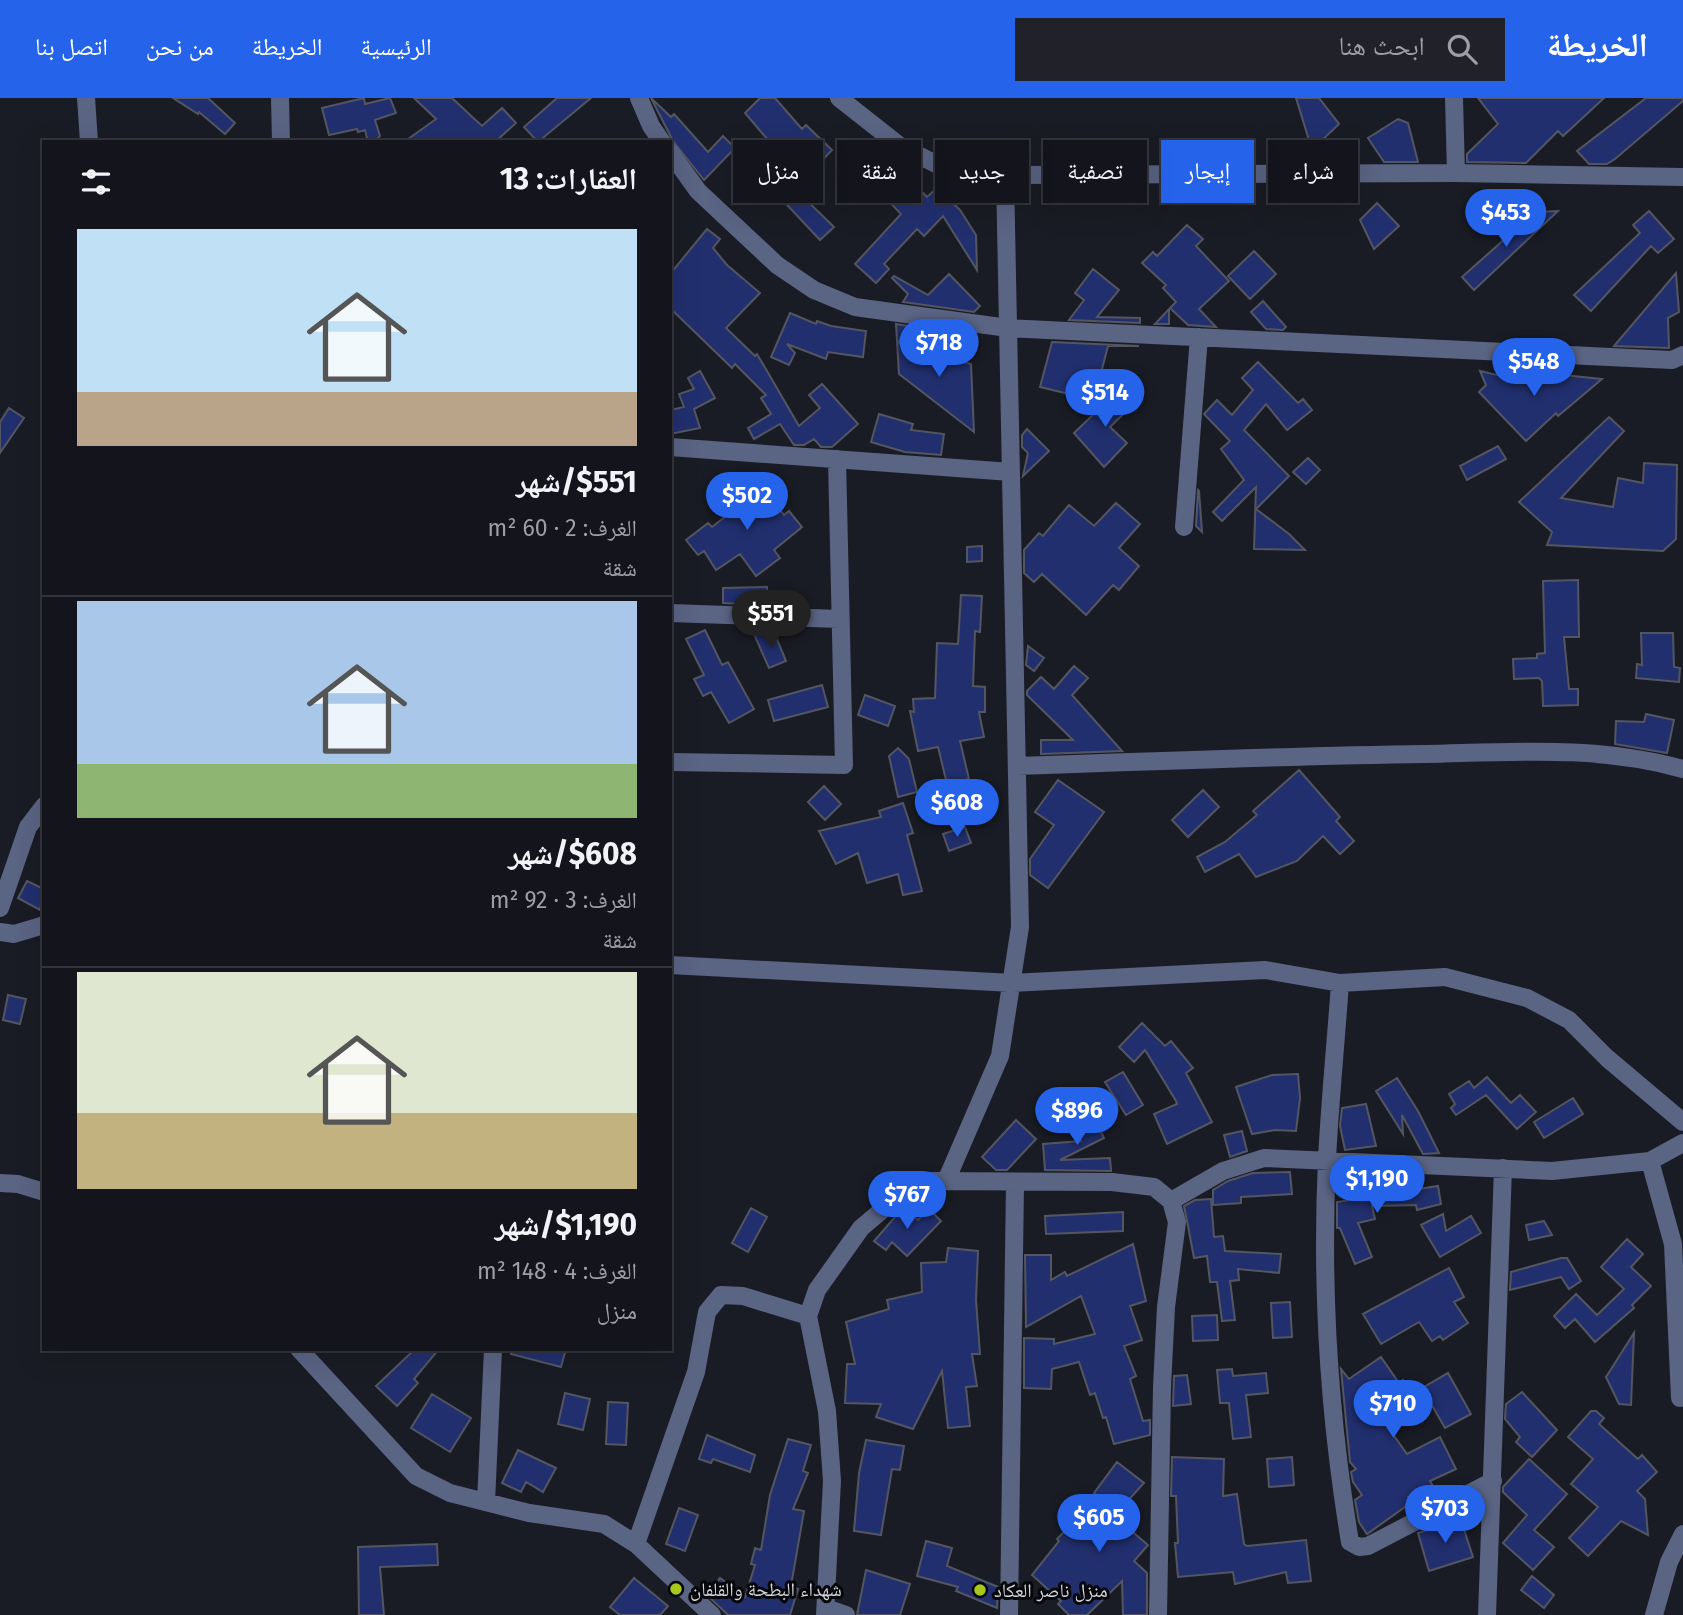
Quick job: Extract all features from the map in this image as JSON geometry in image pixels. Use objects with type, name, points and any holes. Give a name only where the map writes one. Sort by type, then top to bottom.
[{"type":"street","points":[[86,98],[89,140]]},
{"type":"street","points":[[280,98],[281,140]]},
{"type":"street","points":[[639,98],[651,126],[661,140]]},
{"type":"street","points":[[839,98],[900,146],[935,164]]},
{"type":"street","points":[[1454,98],[1455,173]]},
{"type":"street","points":[[672,155],[698,191],[777,265],[814,290],[855,307],[1008,328],[1672,360],[1683,355]]},
{"type":"street","points":[[1029,175],[1455,173],[1683,177]]},
{"type":"street","points":[[946,1181],[1000,1056],[1020,927],[1006,203]]},
{"type":"street","points":[[1184,527],[1199,337]]},
{"type":"street","points":[[672,447],[1011,472]]},
{"type":"street","points":[[672,762],[844,765],[836,459]]},
{"type":"street","points":[[672,613],[840,619]]},
{"type":"street","points":[[1017,766],[1274,756],[1587,751],[1641,757],[1683,769]]},
{"type":"street","points":[[0,908],[28,827],[42,809]]},
{"type":"street","points":[[0,932],[14,934],[42,926]]},
{"type":"street","points":[[672,965],[1013,983],[1265,970],[1340,983],[1446,977],[1527,998],[1569,1020],[1607,1058],[1683,1122]]},
{"type":"street","points":[[1340,983],[1327,1159],[1326,1256],[1331,1393],[1350,1542],[1359,1547],[1368,1546],[1493,1481]]},
{"type":"street","points":[[1171,1201],[1223,1171],[1264,1158],[1552,1171],[1650,1161],[1683,1143]]},
{"type":"street","points":[[1650,1161],[1679,1269],[1680,1398]]},
{"type":"street","points":[[1487,1615],[1503,1168]]},
{"type":"street","points":[[846,1615],[825,1611],[832,1481],[827,1411],[808,1316],[817,1290],[861,1228],[906,1194],[929,1181],[946,1181],[1112,1182],[1154,1187],[1171,1201],[1177,1223],[1166,1307],[1162,1387],[1158,1615]]},
{"type":"street","points":[[0,1183],[18,1184],[42,1191]]},
{"type":"street","points":[[1009,1615],[1015,1183]]},
{"type":"street","points":[[636,1544],[696,1372],[707,1311],[721,1295],[743,1296],[808,1316]]},
{"type":"street","points":[[301,1351],[416,1476],[450,1493],[604,1524],[636,1544],[712,1615]]},
{"type":"street","points":[[486,1502],[492,1351]]},
{"type":"street","points":[[1654,1615],[1669,1562],[1683,1534]]},
{"type":"building","points":[[173,98],[208,98],[235,123],[225,134],[199,112],[198,114]]},
{"type":"building","points":[[364,98],[365,104],[390,98],[396,113],[375,120],[380,136],[376,140],[368,140],[365,130],[329,135],[322,108]]},
{"type":"building","points":[[414,98],[452,98],[482,126],[502,108],[516,123],[497,140],[407,140],[436,119]]},
{"type":"building","points":[[557,98],[591,98],[540,140],[536,140],[524,127]]},
{"type":"building","points":[[651,98],[671,117],[674,114],[708,152],[723,136],[733,146],[733,150],[704,180],[673,141]]},
{"type":"building","points":[[760,98],[775,98],[802,129],[806,125],[822,140],[768,140],[745,113]]},
{"type":"building","points":[[1296,98],[1319,98],[1339,124],[1322,140],[1309,140]]},
{"type":"building","points":[[1478,98],[1604,98],[1563,136],[1558,131],[1526,163],[1467,162],[1467,154],[1498,124]]},
{"type":"building","points":[[1646,98],[1683,98],[1683,101],[1615,159],[1607,164],[1589,164],[1577,151]]},
{"type":"building","points":[[1398,119],[1408,123],[1418,162],[1384,162],[1368,138]]},
{"type":"building","points":[[823,141],[832,150],[823,159]]},
{"type":"building","points":[[935,190],[935,203],[953,203],[976,235],[977,270],[943,216],[924,236],[917,229],[884,264],[889,269],[876,283],[855,264],[901,214],[891,203],[921,203],[921,191],[927,197]]},
{"type":"building","points":[[785,203],[809,203],[834,227],[820,240]]},
{"type":"building","points":[[1377,203],[1399,226],[1374,249],[1360,220]]},
{"type":"building","points":[[1558,211],[1474,290],[1462,277],[1535,212]]},
{"type":"building","points":[[1649,211],[1674,239],[1658,253],[1651,246],[1591,311],[1574,295],[1640,233],[1633,225]]},
{"type":"building","points":[[1187,225],[1203,239],[1196,246],[1229,281],[1199,309],[1216,327],[1188,325],[1170,308],[1176,302],[1163,288],[1166,285],[1142,263],[1153,252],[1157,256]]},
{"type":"building","points":[[707,229],[720,239],[713,248],[727,265],[760,293],[726,328],[755,356],[757,354],[799,426],[820,408],[809,395],[822,384],[858,424],[832,447],[821,447],[814,439],[804,445],[794,445],[780,424],[754,439],[748,428],[771,414],[761,398],[766,395],[735,364],[732,368],[672,310],[672,272]]},
{"type":"building","points":[[1254,251],[1276,274],[1250,299],[1228,276]]},
{"type":"building","points":[[1093,269],[1119,290],[1097,317],[1140,318],[1140,323],[1069,320],[1084,300],[1075,293]]},
{"type":"building","points":[[1676,273],[1679,312],[1668,318],[1669,348],[1614,346]]},
{"type":"building","points":[[949,274],[980,306],[974,312],[903,302],[908,294],[892,278],[894,276],[928,295]]},
{"type":"building","points":[[1263,301],[1286,327],[1283,330],[1266,329],[1251,312]]},
{"type":"building","points":[[1169,309],[1169,324],[1155,324]]},
{"type":"building","points":[[790,313],[816,324],[817,321],[866,331],[863,357],[828,352],[826,359],[787,344],[795,353],[789,365],[771,357]]},
{"type":"building","points":[[896,324],[908,326],[898,343],[971,364],[974,432],[899,374]]},
{"type":"building","points":[[1052,342],[1139,346],[1108,346],[1094,400],[1040,387]]},
{"type":"building","points":[[1258,362],[1298,403],[1303,399],[1312,410],[1287,430],[1266,404],[1244,430],[1289,476],[1256,509],[1305,550],[1254,549],[1256,487],[1222,521],[1213,512],[1244,480],[1221,449],[1230,441],[1204,414],[1217,400],[1232,415],[1253,390],[1242,378]]},
{"type":"building","points":[[700,371],[715,398],[694,409],[700,428],[672,434],[672,410],[684,407],[679,394],[694,389],[688,378]]},
{"type":"building","points":[[1480,371],[1523,381],[1529,374],[1544,373],[1602,379],[1558,416],[1556,413],[1526,441],[1479,392],[1486,385]]},
{"type":"building","points":[[1121,388],[1135,403],[1110,427],[1127,443],[1104,467],[1074,433]]},
{"type":"building","points":[[9,408],[24,418],[0,453],[0,422]]},
{"type":"building","points":[[879,414],[913,424],[911,430],[944,434],[941,455],[905,452],[871,442]]},
{"type":"building","points":[[1609,417],[1624,431],[1561,498],[1613,507],[1618,478],[1643,483],[1644,463],[1677,465],[1676,539],[1663,551],[1547,545],[1552,532],[1519,502]]},
{"type":"building","points":[[1027,429],[1049,451],[1023,476],[1028,453],[1022,447],[1022,435]]},
{"type":"building","points":[[1498,446],[1506,459],[1467,480],[1460,466]]},
{"type":"building","points":[[1308,458],[1320,470],[1306,484],[1293,472]]},
{"type":"building","points":[[754,478],[784,515],[789,511],[802,527],[774,550],[780,558],[756,576],[740,554],[716,570],[704,551],[698,555],[686,540],[708,523],[712,527],[748,499],[740,487]]},
{"type":"building","points":[[1199,491],[1202,532],[1196,526]]},
{"type":"building","points":[[1116,503],[1140,524],[1119,548],[1139,566],[1119,590],[1113,585],[1086,615],[1042,574],[1034,582],[1024,573],[1024,550],[1039,533],[1043,536],[1069,505],[1094,526]]},
{"type":"building","points":[[982,546],[982,561],[967,562],[967,547]]},
{"type":"building","points":[[1578,580],[1579,637],[1564,637],[1569,689],[1578,689],[1578,705],[1543,706],[1542,681],[1539,678],[1514,679],[1513,659],[1537,658],[1537,654],[1545,653],[1543,581]]},
{"type":"building","points":[[767,587],[768,605],[723,603],[723,588]]},
{"type":"building","points":[[961,595],[982,596],[980,632],[975,631],[973,686],[985,687],[985,712],[979,712],[984,737],[960,741],[969,779],[947,784],[938,747],[918,751],[910,711],[914,712],[913,699],[935,698],[937,643],[958,644]]},
{"type":"building","points":[[705,630],[722,665],[728,662],[754,709],[729,723],[711,692],[703,696],[694,679],[704,675],[686,639]]},
{"type":"building","points":[[1641,633],[1673,633],[1674,667],[1680,668],[1679,682],[1636,678],[1637,664],[1642,665]]},
{"type":"building","points":[[754,634],[776,637],[786,661],[769,668]]},
{"type":"building","points":[[1028,646],[1044,658],[1034,671],[1026,665]]},
{"type":"building","points":[[1074,666],[1088,678],[1072,695],[1122,751],[1041,754],[1041,740],[1073,740],[1027,695],[1027,691],[1041,677],[1054,689]]},
{"type":"building","points":[[822,685],[828,707],[774,721],[768,700]]},
{"type":"building","points":[[865,695],[895,706],[888,726],[858,715]]},
{"type":"building","points":[[1646,714],[1674,720],[1667,753],[1615,744],[1616,721],[1644,722]]},
{"type":"building","points":[[898,748],[909,759],[917,792],[898,797],[889,756]]},
{"type":"building","points":[[1299,770],[1340,817],[1336,821],[1354,841],[1340,854],[1323,836],[1297,861],[1256,877],[1239,854],[1205,872],[1197,857],[1225,842],[1257,815],[1253,811]]},
{"type":"building","points":[[1058,780],[1104,812],[1048,888],[1030,875],[1030,859],[1054,825],[1035,812]]},
{"type":"building","points":[[824,786],[841,804],[825,820],[808,802]]},
{"type":"building","points":[[1203,790],[1219,807],[1188,837],[1172,820]]},
{"type":"building","points":[[903,803],[913,833],[907,835],[922,891],[903,895],[898,874],[867,883],[858,853],[836,864],[819,831],[881,817],[879,811]]},
{"type":"building","points":[[965,827],[971,843],[949,851],[943,834]]},
{"type":"building","points":[[27,881],[42,888],[40,910],[18,898]]},
{"type":"building","points":[[8,995],[26,999],[20,1024],[3,1020]]},
{"type":"building","points":[[1142,1023],[1165,1046],[1171,1041],[1193,1068],[1186,1073],[1212,1122],[1167,1144],[1154,1114],[1177,1104],[1176,1101],[1145,1050],[1134,1062],[1119,1047]]},
{"type":"building","points":[[1123,1072],[1143,1105],[1126,1115],[1105,1082]]},
{"type":"building","points":[[1298,1074],[1300,1098],[1296,1131],[1275,1130],[1252,1134],[1236,1087],[1272,1075]]},
{"type":"building","points":[[1487,1077],[1511,1103],[1520,1095],[1536,1112],[1517,1129],[1486,1095],[1456,1115],[1451,1108],[1455,1104],[1449,1094],[1469,1081],[1474,1088]]},
{"type":"building","points":[[1397,1078],[1418,1111],[1439,1153],[1423,1154],[1402,1115],[1403,1134],[1376,1091]]},
{"type":"building","points":[[1573,1098],[1583,1114],[1544,1138],[1534,1122]]},
{"type":"building","points":[[1366,1104],[1376,1146],[1345,1150],[1340,1126],[1342,1108]]},
{"type":"building","points":[[1089,1107],[1104,1138],[1060,1160],[1110,1158],[1111,1171],[1045,1170],[1043,1144],[1081,1141],[1069,1117]]},
{"type":"building","points":[[1016,1120],[1036,1139],[1007,1170],[996,1170],[982,1157]]},
{"type":"building","points":[[1242,1131],[1247,1151],[1230,1157],[1224,1135]]},
{"type":"building","points":[[1290,1172],[1292,1194],[1241,1197],[1241,1203],[1213,1205],[1213,1190],[1228,1181],[1253,1173]]},
{"type":"building","points":[[1438,1186],[1441,1204],[1417,1210],[1416,1205],[1372,1206],[1375,1219],[1358,1223],[1372,1257],[1355,1264],[1340,1228],[1337,1228],[1337,1202]]},
{"type":"building","points":[[1211,1199],[1214,1237],[1223,1236],[1225,1251],[1281,1254],[1279,1273],[1238,1269],[1239,1280],[1230,1281],[1235,1320],[1222,1321],[1217,1282],[1210,1282],[1207,1256],[1194,1258],[1184,1206],[1195,1200]]},
{"type":"building","points":[[751,1208],[767,1217],[748,1252],[732,1243]]},
{"type":"building","points":[[903,1208],[918,1220],[929,1209],[941,1221],[907,1256],[892,1242],[886,1250],[874,1241]]},
{"type":"building","points":[[1123,1212],[1123,1231],[1046,1234],[1045,1216]]},
{"type":"building","points":[[1443,1214],[1446,1231],[1471,1216],[1481,1233],[1440,1257],[1421,1225]]},
{"type":"building","points":[[1544,1221],[1552,1235],[1529,1240],[1526,1225]]},
{"type":"building","points":[[1627,1239],[1643,1254],[1631,1267],[1651,1286],[1632,1305],[1634,1308],[1595,1342],[1575,1319],[1565,1328],[1554,1316],[1576,1294],[1597,1315],[1624,1289],[1601,1267]]},
{"type":"building","points":[[1133,1244],[1146,1301],[1130,1306],[1142,1340],[1124,1346],[1136,1376],[1130,1379],[1143,1421],[1150,1420],[1150,1435],[1114,1444],[1106,1417],[1103,1418],[1095,1393],[1090,1395],[1079,1362],[1052,1369],[1051,1389],[1024,1388],[1024,1338],[1054,1339],[1054,1344],[1095,1334],[1081,1296],[1026,1327],[1025,1255],[1051,1255],[1051,1280],[1065,1272],[1067,1276]]},
{"type":"building","points":[[948,1248],[978,1251],[976,1300],[980,1354],[972,1354],[977,1386],[966,1387],[970,1426],[948,1428],[942,1371],[913,1429],[876,1417],[881,1404],[845,1403],[847,1364],[855,1364],[846,1322],[889,1309],[887,1300],[922,1292],[921,1263],[946,1262]]},
{"type":"building","points":[[1567,1258],[1581,1281],[1569,1289],[1561,1277],[1510,1290],[1511,1272]]},
{"type":"building","points":[[1449,1268],[1464,1297],[1454,1302],[1468,1323],[1443,1340],[1440,1336],[1432,1341],[1419,1322],[1381,1344],[1363,1314]]},
{"type":"building","points":[[1290,1302],[1292,1337],[1273,1338],[1271,1303]]},
{"type":"building","points":[[1217,1315],[1218,1340],[1193,1341],[1192,1316]]},
{"type":"building","points":[[1634,1333],[1631,1405],[1619,1404],[1606,1377]]},
{"type":"building","points":[[413,1351],[437,1351],[414,1379],[418,1383],[397,1406],[376,1386]]},
{"type":"building","points":[[512,1351],[565,1351],[561,1367],[511,1354]]},
{"type":"building","points":[[1381,1357],[1399,1383],[1403,1380],[1412,1394],[1448,1373],[1471,1414],[1445,1428],[1430,1402],[1394,1428],[1396,1431],[1392,1433],[1407,1454],[1440,1437],[1456,1469],[1430,1481],[1433,1486],[1408,1497],[1412,1502],[1367,1534],[1359,1522],[1355,1500],[1362,1495],[1353,1482],[1351,1472],[1356,1469],[1350,1462],[1341,1369],[1349,1379]]},
{"type":"building","points":[[1232,1369],[1233,1376],[1266,1373],[1268,1393],[1246,1395],[1251,1437],[1233,1439],[1229,1403],[1220,1403],[1217,1370]]},
{"type":"building","points":[[1187,1375],[1191,1404],[1173,1406],[1174,1376]]},
{"type":"building","points":[[1522,1392],[1557,1430],[1532,1457],[1516,1442],[1520,1437],[1505,1419],[1506,1404]]},
{"type":"building","points":[[565,1393],[590,1399],[583,1430],[558,1424]]},
{"type":"building","points":[[432,1394],[471,1418],[450,1452],[411,1428]]},
{"type":"building","points":[[608,1402],[628,1403],[626,1445],[606,1444]]},
{"type":"building","points":[[1591,1411],[1596,1411],[1604,1418],[1599,1424],[1638,1459],[1642,1455],[1657,1472],[1637,1491],[1645,1499],[1648,1535],[1621,1521],[1588,1556],[1569,1538],[1598,1507],[1571,1484],[1593,1459],[1568,1437]]},
{"type":"building","points":[[707,1435],[755,1455],[750,1472],[713,1459],[711,1463],[699,1459]]},
{"type":"building","points":[[788,1439],[811,1445],[803,1471],[808,1473],[793,1509],[804,1511],[791,1586],[798,1589],[790,1615],[728,1615],[707,1595],[720,1578],[745,1597],[755,1565],[751,1564],[755,1548],[761,1550],[770,1495]]},
{"type":"building","points":[[866,1440],[904,1446],[900,1470],[892,1469],[881,1535],[854,1531],[859,1473]]},
{"type":"building","points":[[518,1450],[556,1468],[543,1492],[526,1482],[521,1492],[502,1483]]},
{"type":"building","points":[[1172,1457],[1224,1459],[1223,1496],[1237,1494],[1244,1544],[1247,1546],[1306,1540],[1311,1581],[1288,1583],[1286,1572],[1235,1584],[1233,1572],[1178,1577],[1175,1543],[1178,1543],[1176,1496],[1171,1496]]},
{"type":"building","points":[[1292,1457],[1294,1485],[1269,1487],[1267,1459]]},
{"type":"building","points":[[1529,1459],[1567,1494],[1534,1530],[1554,1547],[1533,1570],[1503,1543],[1527,1515],[1503,1492],[1503,1487]]},
{"type":"building","points":[[1117,1462],[1144,1483],[1114,1516],[1148,1545],[1134,1561],[1147,1573],[1147,1615],[1123,1615],[1122,1581],[1087,1615],[1069,1615],[1058,1604],[1061,1601],[1032,1575],[1059,1541],[1057,1539],[1098,1496],[1094,1493]]},
{"type":"building","points":[[679,1508],[698,1515],[685,1551],[666,1544]]},
{"type":"building","points":[[1461,1520],[1473,1557],[1429,1571],[1418,1533]]},
{"type":"building","points":[[926,1541],[952,1548],[947,1566],[998,1587],[997,1608],[956,1591],[958,1587],[917,1576]]},
{"type":"building","points":[[437,1544],[438,1565],[380,1567],[384,1615],[359,1615],[358,1547]]},
{"type":"building","points":[[866,1570],[910,1584],[900,1615],[857,1615]]},
{"type":"building","points":[[1532,1576],[1554,1595],[1544,1608],[1521,1590]]},
{"type":"building","points":[[634,1578],[668,1606],[660,1615],[620,1615],[610,1607]]},
{"type":"place","name":"شهداء البطحة والقلفان","points":[[676,1589]]},
{"type":"place","name":"منزل ناصر العكاد","points":[[980,1590]]}]
